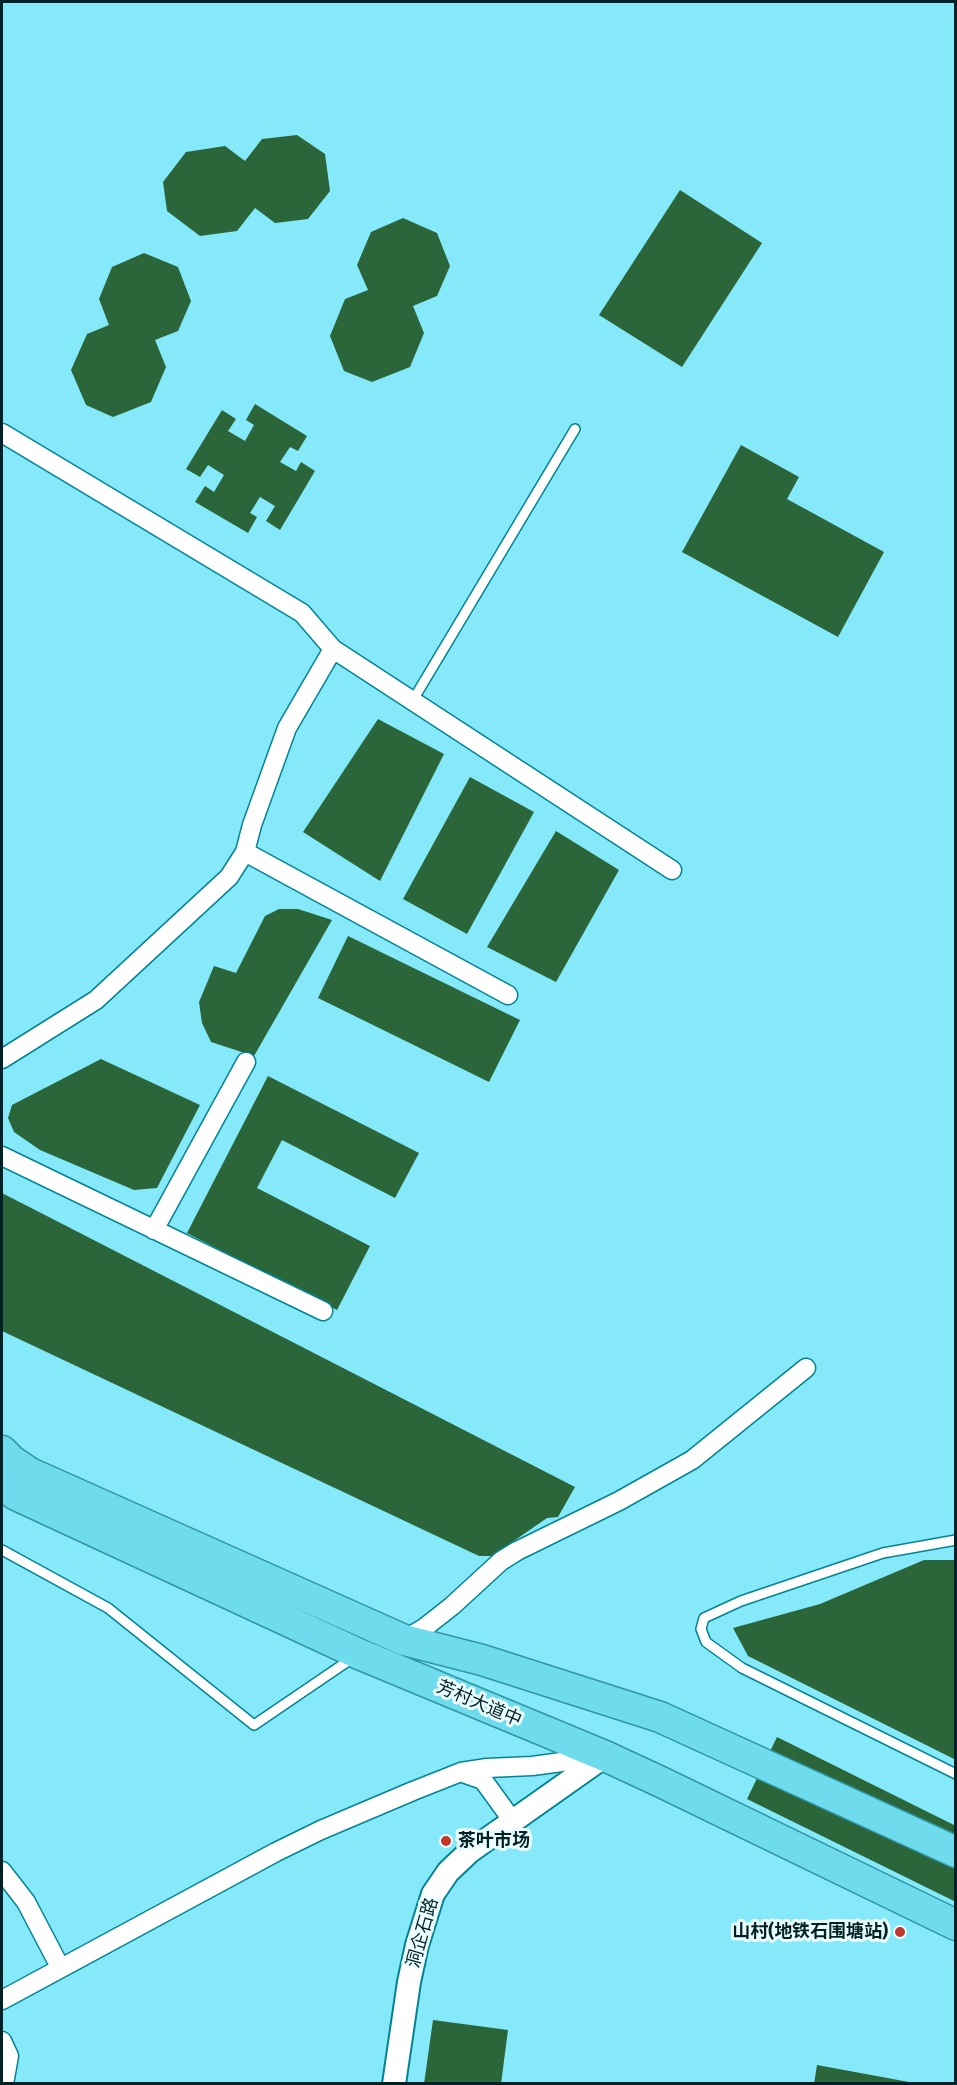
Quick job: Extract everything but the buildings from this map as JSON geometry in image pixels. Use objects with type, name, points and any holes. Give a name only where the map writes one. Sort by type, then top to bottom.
[{"type":"highway","name":"芳村大道中","points":[[2,1451],[30,1473],[404,1640],[482,1660],[660,1717],[956,1852]]},
{"type":"highway","name":"芳村大道中","points":[[2,1485],[16,1495],[359,1654],[605,1756],[722,1810],[956,1925]]},
{"type":"street","points":[[2,433],[302,613],[333,649],[672,870]]},
{"type":"street","points":[[2,1059],[96,1000],[229,877],[245,852],[252,825],[287,728],[333,649]]},
{"type":"street","points":[[245,852],[508,995]]},
{"type":"street","points":[[154,1230],[246,1062]]},
{"type":"street","points":[[2,1156],[323,1311]]},
{"type":"street","points":[[404,1640],[452,1606],[501,1561],[620,1501],[692,1460],[806,1368]]},
{"type":"street","points":[[2,2000],[276,1852],[321,1830],[461,1772],[532,1766],[605,1756]]},
{"type":"street","name":"洞企石路","points":[[394,2084],[409,1982],[417,1945],[433,1894],[448,1872],[469,1852],[605,1756]]},
{"type":"street","points":[[461,1772],[483,1780],[512,1820]]},
{"type":"street","points":[[2,1871],[26,1902],[60,1967]]},
{"type":"street","points":[[2,2041],[9,2056],[4,2084]]},
{"type":"lane","points":[[412,700],[575,429]]},
{"type":"lane","points":[[956,1539],[883,1553],[741,1601],[704,1618],[701,1629],[706,1642],[742,1668],[956,1774]]},
{"type":"lane","points":[[2,1550],[108,1608],[254,1725],[359,1654]]},
{"type":"place","name":"茶叶市场","points":[[446,1841]]},
{"type":"place","name":"山村(地铁石围塘站)","points":[[900,1932]]}]
